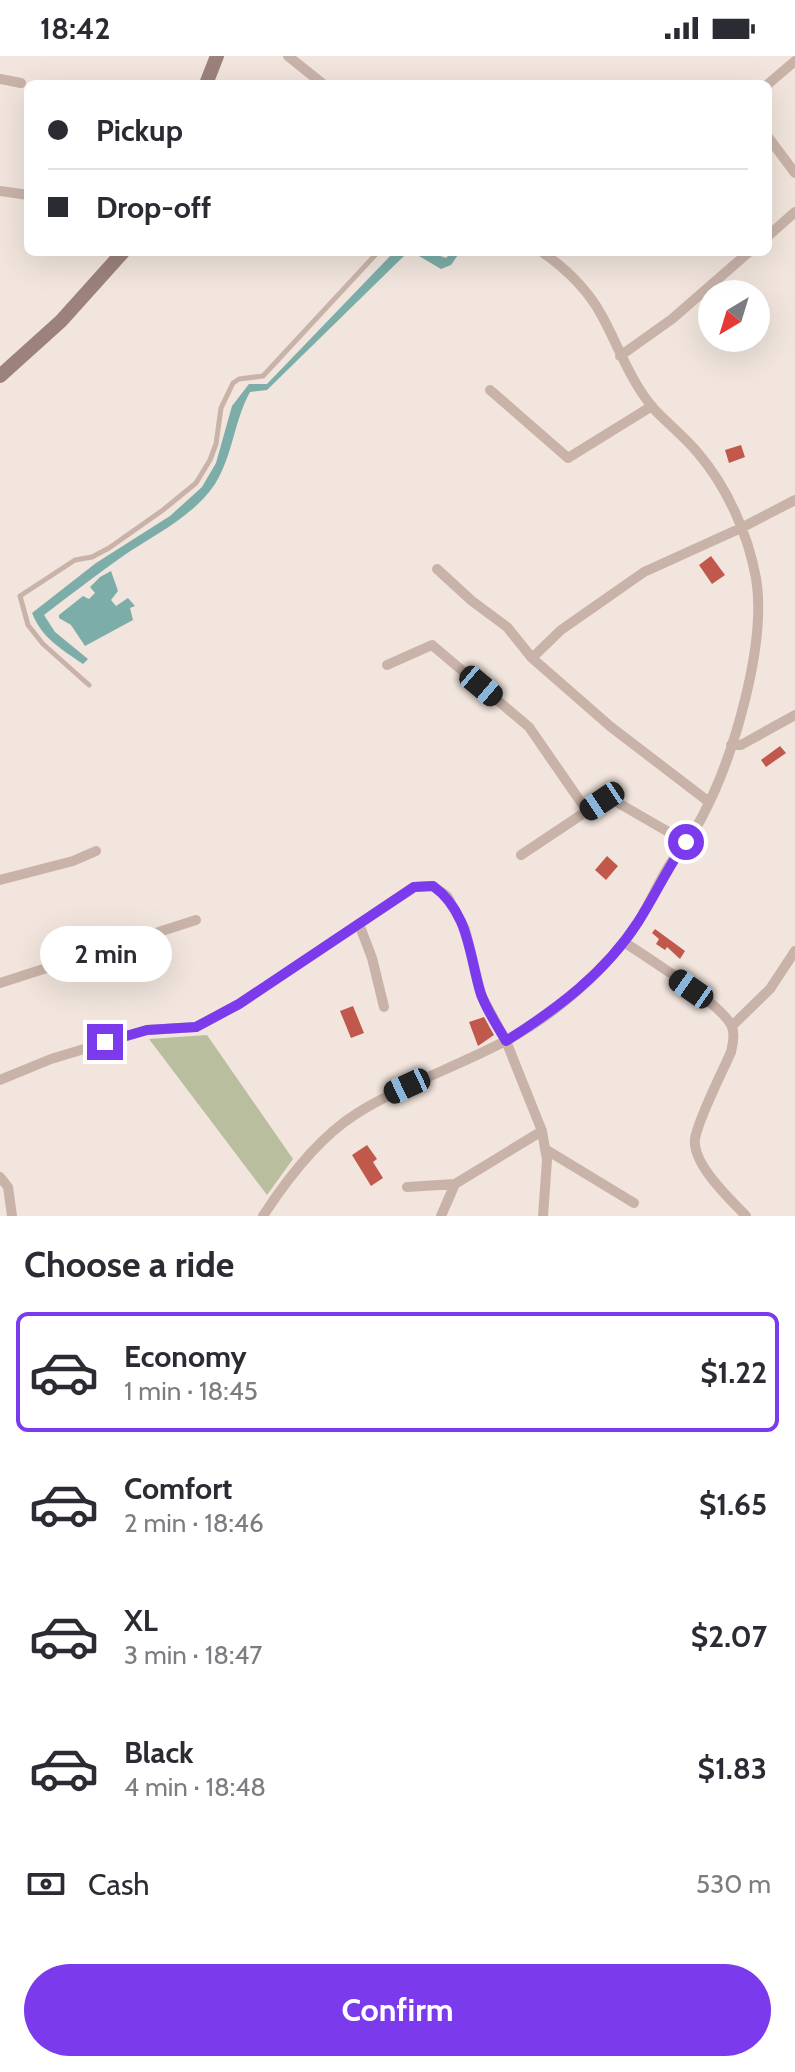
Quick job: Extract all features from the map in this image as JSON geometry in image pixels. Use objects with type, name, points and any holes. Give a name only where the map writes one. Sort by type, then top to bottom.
[{"type":"main road","points":[[208,80],[217,56]]},
{"type":"main road","points":[[0,376],[61,321],[119,256]]},
{"type":"street","points":[[288,56],[318,80]]},
{"type":"street","points":[[772,81],[795,61]]},
{"type":"street","points":[[0,79],[21,83]]},
{"type":"street","points":[[772,142],[795,173]]},
{"type":"street","points":[[0,191],[24,194]]},
{"type":"street","points":[[772,232],[795,212]]},
{"type":"street","points":[[265,1215],[301,1164],[352,1116],[390,1094],[506,1041],[549,1013],[597,973],[624,942],[686,842],[709,802],[731,745],[757,638],[756,579],[741,528],[711,469],[652,406],[620,356],[590,296],[548,256]]},
{"type":"street","points":[[620,356],[672,319],[744,256]]},
{"type":"street","points":[[490,390],[568,458],[652,406]]},
{"type":"street","points":[[532,658],[561,630],[644,572],[795,500]]},
{"type":"street","points":[[437,569],[507,627],[532,658],[611,727],[709,802]]},
{"type":"street","points":[[387,665],[432,645],[529,727],[587,811]]},
{"type":"street","points":[[731,745],[741,745],[795,715]]},
{"type":"street","points":[[521,855],[602,801],[613,800],[686,842]]},
{"type":"street","points":[[0,880],[73,861],[96,851]]},
{"type":"street","points":[[0,1080],[51,1059],[147,1030],[196,1027],[239,1004],[414,887],[433,886],[447,896],[465,929],[481,995],[506,1041],[542,1131],[545,1149],[543,1216]]},
{"type":"street","points":[[0,983],[196,920]]},
{"type":"street","points":[[359,924],[372,958],[384,1007]]},
{"type":"street","points":[[624,942],[718,1009],[732,1026],[731,1052],[695,1140],[708,1174],[746,1216]]},
{"type":"street","points":[[732,1026],[770,989],[795,951]]},
{"type":"street","points":[[407,1187],[455,1184],[542,1131]]},
{"type":"street","points":[[545,1149],[634,1203]]},
{"type":"street","points":[[0,1177],[8,1187],[12,1216]]},
{"type":"street","points":[[441,1216],[455,1184]]},
{"type":"lane","points":[[89,685],[43,644],[28,625],[20,596],[75,560],[92,557],[109,548],[196,483],[216,444],[221,408],[233,383],[239,379],[263,376],[374,256]]},
{"type":"green space","points":[[207,1035],[293,1159],[267,1195],[149,1039]]},
{"type":"water","points":[[390,256],[404,256],[267,390],[250,392],[221,473],[196,506],[44,615],[55,632],[88,659],[83,664],[53,642],[32,613],[96,563],[170,516],[202,487],[216,463],[232,406],[249,384],[267,384]]},
{"type":"water","points":[[419,256],[457,256],[451,265],[441,269]]},
{"type":"water","points":[[111,571],[118,591],[111,600],[116,606],[128,598],[135,606],[130,608],[133,620],[85,646],[71,625],[59,615],[83,596],[89,599],[95,593],[90,587]]},
{"type":"building","points":[[741,445],[745,457],[729,463],[725,450]]},
{"type":"building","points":[[711,556],[725,575],[712,584],[699,565]]},
{"type":"building","points":[[780,746],[786,753],[766,767],[761,760]]},
{"type":"building","points":[[607,856],[618,866],[606,880],[595,870]]},
{"type":"building","points":[[655,929],[685,951],[680,959],[667,947],[665,950],[656,944],[659,939],[652,933]]},
{"type":"building","points":[[353,1006],[364,1033],[351,1038],[340,1011]]},
{"type":"building","points":[[484,1017],[494,1035],[478,1046],[469,1022]]},
{"type":"building","points":[[367,1145],[377,1159],[373,1162],[383,1178],[371,1186],[352,1155]]},
{"type":"route","points":[[105,1042],[147,1030],[196,1027],[239,1004],[414,887],[433,886],[447,896],[465,929],[481,995],[506,1041],[549,1013],[597,973],[638,923],[667,869],[686,842]]}]
